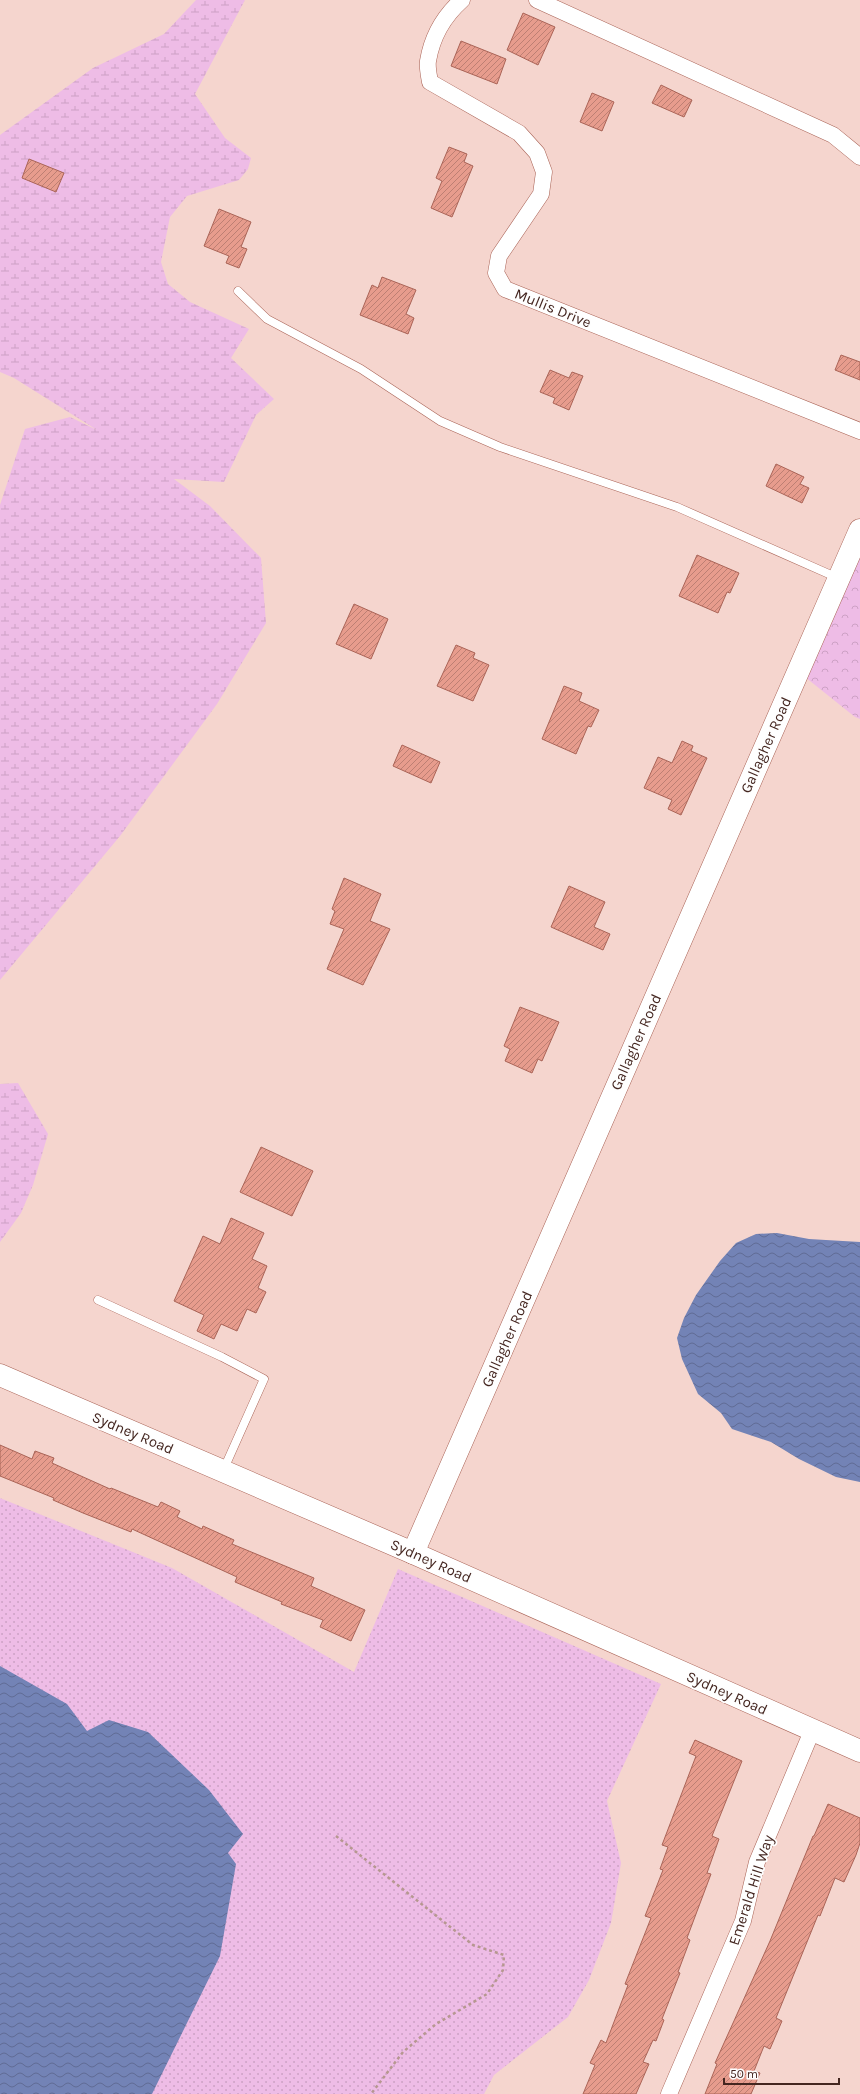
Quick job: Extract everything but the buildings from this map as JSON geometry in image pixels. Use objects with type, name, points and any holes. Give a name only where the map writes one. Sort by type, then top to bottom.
[{"type":"street","name":"Mullis Drive","points":[[462,0],[448,12],[434,38],[428,62],[430,82],[519,133],[537,153],[544,172],[541,194],[499,256],[496,273],[505,288],[860,432]]},
{"type":"street","points":[[537,0],[833,136],[860,157]]},
{"type":"street","name":"Gallagher Road","points":[[413,1553],[860,530]]},
{"type":"street","name":"Sydney Road","points":[[0,1375],[413,1553],[860,1751]]},
{"type":"street","name":"Emerald Hill Way","points":[[669,2094],[743,1921],[757,1862],[812,1730]]},
{"type":"lane","points":[[238,291],[267,319],[361,369],[440,421],[500,447],[677,507],[839,578]]},
{"type":"lane","points":[[98,1300],[222,1357],[264,1379],[223,1471]]},
{"type":"path","points":[[336,1836],[473,1945],[504,1955],[503,1970],[487,1994],[436,2024],[403,2052],[371,2094]]},
{"type":"green space","points":[[196,0],[245,0],[195,94],[225,138],[251,158],[248,169],[239,180],[187,196],[170,217],[161,262],[168,284],[190,302],[249,329],[231,358],[274,399],[256,415],[224,482],[174,479],[210,506],[261,558],[266,623],[217,704],[120,836],[0,980],[0,505],[25,429],[70,417],[97,430],[14,378],[0,372],[0,135],[93,68],[164,34]]},
{"type":"green space","points":[[860,556],[860,719],[855,717],[805,677]]},
{"type":"green space","points":[[18,1083],[48,1134],[33,1185],[21,1213],[0,1242],[0,1084]]},
{"type":"green space","points":[[0,1498],[172,1568],[354,1672],[398,1569],[661,1684],[607,1801],[621,1863],[611,1923],[589,1980],[568,2017],[494,2075],[484,2094],[0,2094]]},
{"type":"water","points":[[777,1233],[809,1239],[860,1242],[860,1482],[836,1477],[799,1459],[771,1442],[732,1429],[721,1413],[698,1394],[682,1359],[677,1338],[684,1318],[696,1295],[720,1261],[736,1243],[756,1234]]},
{"type":"water","points":[[0,1666],[67,1704],[87,1731],[109,1720],[148,1732],[209,1790],[243,1834],[228,1853],[236,1864],[220,1956],[152,2094],[0,2094]]}]
